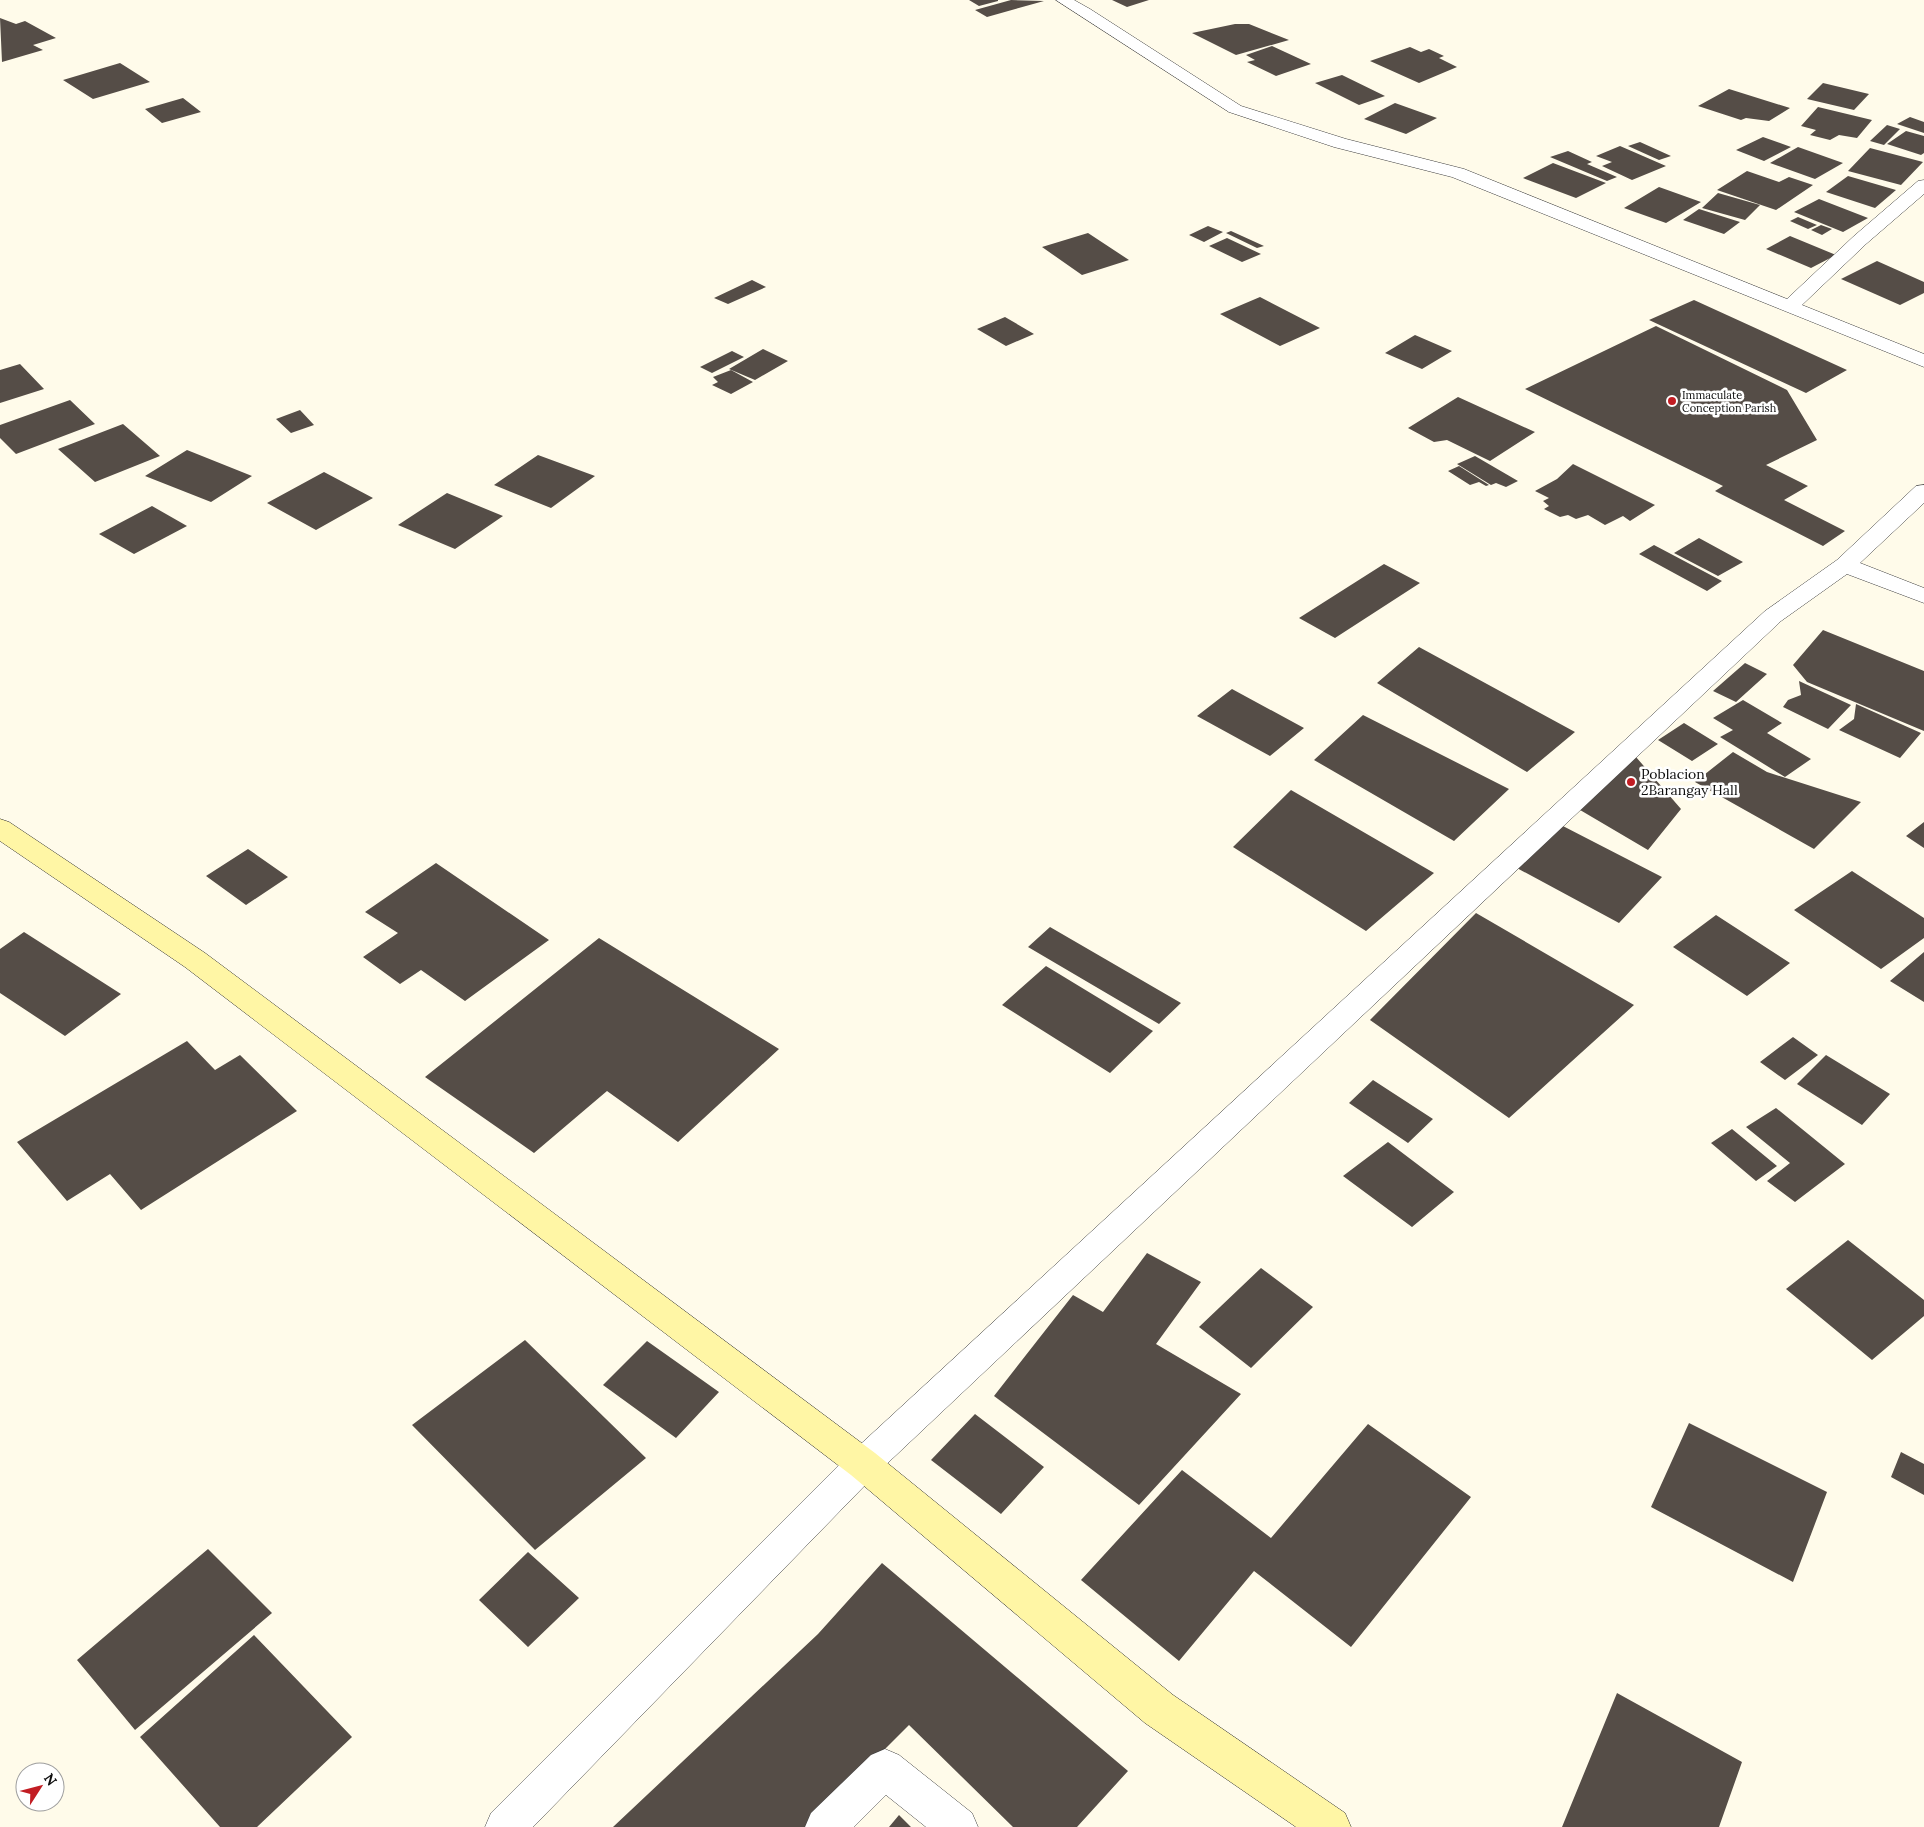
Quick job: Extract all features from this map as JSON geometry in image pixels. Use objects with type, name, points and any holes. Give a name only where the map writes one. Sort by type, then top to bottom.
[{"type":"main road","points":[[0,828],[195,960],[863,1464],[1159,1708],[1331,1827]]},
{"type":"street","points":[[1063,0],[1085,12],[1235,109],[1340,143],[1458,173],[1924,361]]},
{"type":"street","points":[[1790,306],[1860,240],[1924,185]]},
{"type":"street","points":[[506,1827],[863,1464],[1773,616],[1845,565],[1924,491]]},
{"type":"street","points":[[1845,565],[1924,596]]},
{"type":"street","points":[[825,1827],[885,1769],[958,1827]]},
{"type":"building","points":[[969,0],[998,0],[998,1],[979,6]]},
{"type":"building","points":[[1011,0],[1044,1],[987,17],[975,10]]},
{"type":"building","points":[[1112,0],[1149,0],[1127,7]]},
{"type":"building","points":[[0,18],[16,24],[25,21],[56,38],[33,45],[43,50],[2,62]]},
{"type":"building","points":[[1235,24],[1249,24],[1289,40],[1236,55],[1192,33]]},
{"type":"building","points":[[1272,46],[1311,64],[1276,76],[1247,62],[1255,60],[1246,55]]},
{"type":"building","points":[[1410,47],[1421,52],[1429,49],[1444,56],[1439,58],[1457,67],[1419,83],[1370,61]]},
{"type":"building","points":[[120,63],[150,82],[93,99],[63,80]]},
{"type":"building","points":[[1342,75],[1385,96],[1359,105],[1315,83]]},
{"type":"building","points":[[1823,83],[1869,94],[1854,110],[1807,99]]},
{"type":"building","points":[[1729,89],[1790,108],[1769,121],[1746,118],[1741,120],[1698,106]]},
{"type":"building","points":[[183,98],[201,112],[162,123],[145,109]]},
{"type":"building","points":[[1395,103],[1437,118],[1406,134],[1364,119]]},
{"type":"building","points":[[1818,107],[1872,120],[1857,138],[1839,135],[1830,140],[1810,135],[1816,130],[1801,126]]},
{"type":"building","points":[[1910,117],[1924,122],[1924,133],[1897,124]]},
{"type":"building","points":[[1887,125],[1900,129],[1884,145],[1870,141]]},
{"type":"building","points":[[1906,131],[1924,136],[1924,153],[1921,155],[1887,144]]},
{"type":"building","points":[[1763,137],[1791,147],[1764,161],[1736,150]]},
{"type":"building","points":[[1640,142],[1671,156],[1659,160],[1628,146]]},
{"type":"building","points":[[1620,146],[1666,166],[1632,180],[1602,166],[1612,162],[1596,156]]},
{"type":"building","points":[[1798,147],[1843,163],[1815,179],[1770,163]]},
{"type":"building","points":[[1870,148],[1923,162],[1901,185],[1848,171]]},
{"type":"building","points":[[1568,151],[1592,162],[1587,164],[1617,177],[1607,181],[1550,157]]},
{"type":"building","points":[[1553,163],[1606,183],[1576,198],[1523,178]]},
{"type":"building","points":[[1747,171],[1779,182],[1789,177],[1813,185],[1776,210],[1717,190]]},
{"type":"building","points":[[1848,176],[1896,190],[1875,208],[1826,192]]},
{"type":"building","points":[[1659,187],[1701,202],[1666,223],[1624,208]]},
{"type":"building","points":[[1718,193],[1760,205],[1745,220],[1702,208]]},
{"type":"building","points":[[1819,199],[1868,218],[1843,232],[1794,212]]},
{"type":"building","points":[[1699,209],[1740,222],[1724,234],[1683,220]]},
{"type":"building","points":[[1798,217],[1817,225],[1808,229],[1790,221]]},
{"type":"building","points":[[1821,225],[1832,229],[1822,235],[1811,230]]},
{"type":"building","points":[[1208,226],[1223,232],[1204,242],[1189,235]]},
{"type":"building","points":[[1231,231],[1264,246],[1257,248],[1226,233]]},
{"type":"building","points":[[1088,233],[1129,260],[1082,275],[1042,247]]},
{"type":"building","points":[[1790,236],[1836,255],[1811,268],[1766,249]]},
{"type":"building","points":[[1227,238],[1261,254],[1242,262],[1209,246]]},
{"type":"building","points":[[1877,261],[1924,282],[1924,293],[1900,305],[1841,279]]},
{"type":"building","points":[[752,280],[766,287],[728,304],[714,298]]},
{"type":"building","points":[[1260,297],[1320,328],[1280,346],[1220,314]]},
{"type":"building","points":[[1694,300],[1847,370],[1806,393],[1649,320]]},
{"type":"building","points":[[1005,317],[1034,334],[1006,346],[977,329]]},
{"type":"building","name":"Immaculate Conception Parish","points":[[1656,326],[1787,390],[1817,440],[1766,465],[1808,486],[1784,500],[1845,531],[1823,546],[1715,491],[1723,486],[1525,389]]},
{"type":"building","points":[[1415,335],[1452,351],[1422,369],[1385,353]]},
{"type":"building","points":[[763,349],[788,361],[755,380],[729,369]]},
{"type":"building","points":[[732,351],[744,357],[712,373],[700,367]]},
{"type":"building","points":[[20,364],[44,389],[0,403],[0,370]]},
{"type":"building","points":[[731,370],[753,382],[731,394],[712,385],[718,382],[713,377]]},
{"type":"building","points":[[1458,397],[1535,432],[1490,461],[1447,440],[1434,442],[1408,428]]},
{"type":"building","points":[[70,400],[95,424],[16,454],[0,438],[0,425]]},
{"type":"building","points":[[300,410],[314,425],[291,433],[276,419]]},
{"type":"building","points":[[123,424],[160,456],[95,482],[58,449]]},
{"type":"building","points":[[187,450],[252,476],[211,502],[145,476]]},
{"type":"building","points":[[538,455],[595,476],[551,508],[494,485]]},
{"type":"building","points":[[1475,456],[1518,481],[1506,487],[1496,483],[1491,485],[1457,464]]},
{"type":"building","points":[[1573,464],[1655,505],[1630,521],[1623,516],[1605,525],[1588,515],[1576,519],[1568,515],[1560,517],[1544,509],[1549,506],[1543,501],[1549,498],[1535,491],[1557,479]]},
{"type":"building","points":[[1459,466],[1489,485],[1486,486],[1479,482],[1470,485],[1448,471]]},
{"type":"building","points":[[324,472],[373,498],[316,530],[267,503]]},
{"type":"building","points":[[447,493],[503,516],[455,549],[398,525]]},
{"type":"building","points":[[152,506],[187,526],[134,554],[99,534]]},
{"type":"building","points":[[1699,538],[1743,562],[1718,576],[1674,553]]},
{"type":"building","points":[[1654,545],[1722,581],[1707,591],[1639,554]]},
{"type":"building","points":[[1384,564],[1420,583],[1335,638],[1299,618]]},
{"type":"building","points":[[1823,630],[1924,671],[1924,731],[1807,682],[1793,665]]},
{"type":"building","points":[[1419,647],[1575,732],[1527,772],[1377,683]]},
{"type":"building","points":[[1745,663],[1767,674],[1736,702],[1713,691]]},
{"type":"building","points":[[1799,681],[1851,705],[1828,729],[1783,707],[1788,700],[1801,695]]},
{"type":"building","points":[[1232,689],[1304,728],[1270,756],[1197,716]]},
{"type":"building","points":[[1743,700],[1782,723],[1767,733],[1811,759],[1785,777],[1720,737],[1733,730],[1713,718]]},
{"type":"building","points":[[1856,704],[1921,733],[1900,758],[1839,730],[1854,719]]},
{"type":"building","points":[[1363,715],[1509,789],[1454,841],[1314,760]]},
{"type":"building","points":[[1684,723],[1718,744],[1692,761],[1658,740]]},
{"type":"building","points":[[1733,752],[1767,772],[1861,802],[1814,849],[1695,782]]},
{"type":"building","name":"Poblacion 2Barangay Hall","points":[[1636,757],[1681,809],[1648,850],[1575,807]]},
{"type":"building","points":[[1291,790],[1434,873],[1366,931],[1233,847]]},
{"type":"building","points":[[1924,822],[1924,848],[1906,836]]},
{"type":"building","points":[[1559,824],[1662,877],[1619,923],[1515,867]]},
{"type":"building","points":[[248,849],[288,877],[246,905],[206,876]]},
{"type":"building","points":[[436,863],[549,940],[465,1001],[421,970],[400,984],[363,957],[398,933],[365,912]]},
{"type":"building","points":[[1852,871],[1924,918],[1924,938],[1881,969],[1794,910]]},
{"type":"building","points":[[1476,913],[1634,1005],[1509,1118],[1370,1020]]},
{"type":"building","points":[[1716,915],[1790,963],[1747,996],[1673,947]]},
{"type":"building","points":[[1050,927],[1181,1003],[1159,1024],[1028,947]]},
{"type":"building","points":[[24,932],[121,994],[65,1036],[0,993],[0,949]]},
{"type":"building","points":[[599,938],[779,1049],[678,1142],[607,1091],[534,1153],[425,1077]]},
{"type":"building","points":[[1924,952],[1924,1002],[1890,981]]},
{"type":"building","points":[[1046,966],[1153,1031],[1110,1073],[1002,1005]]},
{"type":"building","points":[[1793,1037],[1818,1055],[1785,1080],[1760,1062]]},
{"type":"building","points":[[187,1041],[215,1070],[240,1055],[297,1111],[141,1210],[110,1174],[67,1201],[17,1142]]},
{"type":"building","points":[[1826,1055],[1890,1094],[1862,1125],[1797,1084]]},
{"type":"building","points":[[1373,1080],[1433,1119],[1408,1143],[1349,1103]]},
{"type":"building","points":[[1776,1108],[1845,1164],[1795,1202],[1767,1181],[1790,1163],[1746,1127]]},
{"type":"building","points":[[1732,1129],[1777,1166],[1756,1181],[1711,1143]]},
{"type":"building","points":[[1388,1142],[1454,1192],[1412,1227],[1343,1176]]},
{"type":"building","points":[[1848,1240],[1924,1300],[1924,1316],[1872,1360],[1786,1289]]},
{"type":"building","points":[[1147,1253],[1201,1282],[1156,1344],[1241,1394],[1139,1505],[994,1396],[1073,1295],[1103,1312]]},
{"type":"building","points":[[1261,1268],[1313,1307],[1251,1368],[1199,1327]]},
{"type":"building","points":[[525,1340],[646,1458],[535,1550],[412,1425]]},
{"type":"building","points":[[647,1341],[719,1392],[676,1438],[603,1385]]},
{"type":"building","points":[[975,1414],[1044,1467],[1001,1514],[931,1460]]},
{"type":"building","points":[[1689,1423],[1827,1492],[1793,1582],[1651,1507]]},
{"type":"building","points":[[1368,1424],[1471,1497],[1351,1647],[1254,1571],[1179,1661],[1081,1580],[1182,1470],[1271,1538]]},
{"type":"building","points":[[1901,1452],[1924,1464],[1924,1495],[1891,1477]]},
{"type":"building","points":[[208,1549],[272,1613],[135,1730],[77,1660]]},
{"type":"building","points":[[528,1552],[579,1598],[528,1647],[479,1600]]},
{"type":"building","points":[[882,1563],[1128,1771],[1077,1827],[1013,1827],[909,1725],[807,1827],[613,1827],[818,1634]]},
{"type":"building","points":[[254,1635],[352,1737],[257,1827],[220,1827],[140,1737]]},
{"type":"building","points":[[1617,1693],[1742,1762],[1719,1827],[1562,1827]]},
{"type":"building","points":[[899,1815],[911,1827],[889,1827]]},
{"type":"place","name":"Immaculate Conception Parish","points":[[1672,401]]},
{"type":"place","name":"Poblacion 2Barangay Hall","points":[[1631,782]]}]
